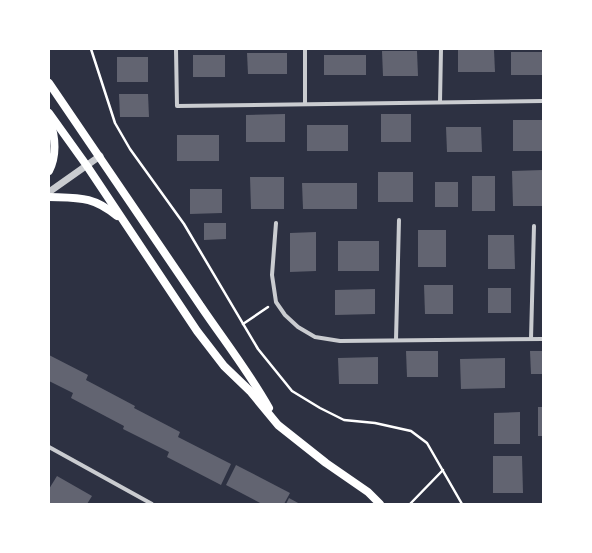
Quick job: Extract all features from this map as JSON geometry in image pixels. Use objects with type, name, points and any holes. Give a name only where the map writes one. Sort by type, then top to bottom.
[{"type":"main road","points":[[49,83],[257,388],[278,425]]},
{"type":"main road","points":[[49,113],[87,166],[197,332],[224,366],[250,391],[278,425],[326,463],[368,492],[380,504]]},
{"type":"main road","points":[[49,118],[53,128],[54,141],[54,156],[49,171]]},
{"type":"main road","points":[[49,197],[79,198],[93,201],[107,208],[124,222]]},
{"type":"street","points":[[176,49],[177,106],[543,101]]},
{"type":"street","points":[[305,49],[305,104]]},
{"type":"street","points":[[440,102],[441,49]]},
{"type":"street","points":[[49,192],[100,156]]},
{"type":"street","points":[[396,340],[399,220]]},
{"type":"street","points":[[276,223],[272,275],[276,302],[285,315],[298,327],[315,337],[340,341],[543,339]]},
{"type":"street","points":[[531,339],[534,226]]},
{"type":"street","points":[[49,447],[152,504]]},
{"type":"path","points":[[91,49],[115,123],[130,149],[184,224],[258,350],[292,391],[344,420],[375,423],[410,432],[427,443],[462,504]]},
{"type":"path","points":[[243,324],[276,302]]},
{"type":"path","points":[[410,504],[443,470]]},
{"type":"building","points":[[458,50],[494,50],[495,72],[458,72]]},
{"type":"building","points":[[382,51],[417,51],[418,76],[383,76]]},
{"type":"building","points":[[511,52],[543,52],[543,75],[511,75]]},
{"type":"building","points":[[247,53],[287,53],[287,74],[248,74]]},
{"type":"building","points":[[193,55],[225,55],[225,77],[193,77]]},
{"type":"building","points":[[324,55],[366,55],[366,75],[324,75]]},
{"type":"building","points":[[117,57],[148,57],[148,82],[117,82]]},
{"type":"building","points":[[119,94],[148,94],[149,117],[120,117]]},
{"type":"building","points":[[285,114],[285,142],[246,142],[246,115]]},
{"type":"building","points":[[381,114],[411,114],[411,142],[381,142]]},
{"type":"building","points":[[513,120],[543,120],[543,151],[513,151]]},
{"type":"building","points":[[307,125],[348,125],[348,151],[307,151]]},
{"type":"building","points":[[446,127],[481,127],[482,152],[447,152]]},
{"type":"building","points":[[177,135],[219,135],[219,161],[177,161]]},
{"type":"building","points":[[543,170],[543,206],[513,206],[512,171]]},
{"type":"building","points":[[378,172],[413,172],[413,202],[378,202]]},
{"type":"building","points":[[472,176],[495,176],[495,211],[472,211]]},
{"type":"building","points":[[250,177],[284,177],[284,209],[251,209]]},
{"type":"building","points":[[435,182],[458,182],[458,207],[435,207]]},
{"type":"building","points":[[302,183],[357,183],[357,209],[303,209]]},
{"type":"building","points":[[190,189],[222,189],[222,213],[190,214]]},
{"type":"building","points":[[204,223],[226,223],[226,239],[204,240]]},
{"type":"building","points":[[418,230],[446,230],[446,267],[418,267]]},
{"type":"building","points":[[316,232],[316,271],[290,272],[290,233]]},
{"type":"building","points":[[488,235],[514,235],[515,269],[488,269]]},
{"type":"building","points":[[338,241],[379,241],[379,271],[338,271]]},
{"type":"building","points":[[424,285],[453,285],[453,314],[425,314]]},
{"type":"building","points":[[488,288],[511,288],[511,313],[488,313]]},
{"type":"building","points":[[375,289],[375,314],[335,315],[335,290]]},
{"type":"building","points":[[406,351],[438,351],[438,377],[407,377]]},
{"type":"building","points":[[530,351],[543,351],[543,374],[531,374]]},
{"type":"building","points":[[49,355],[88,375],[86,380],[135,406],[134,408],[180,432],[178,437],[231,464],[221,485],[167,457],[169,452],[123,429],[124,426],[71,398],[73,393],[49,381]]},
{"type":"building","points":[[378,357],[378,384],[339,384],[338,358]]},
{"type":"building","points":[[505,358],[505,388],[461,389],[460,359]]},
{"type":"building","points":[[538,407],[543,407],[543,436],[538,436]]},
{"type":"building","points":[[520,412],[520,444],[494,444],[494,413]]},
{"type":"building","points":[[493,456],[522,456],[523,493],[493,493]]},
{"type":"building","points":[[236,465],[290,493],[284,504],[262,504],[226,485]]},
{"type":"building","points":[[57,476],[92,496],[87,504],[49,503],[49,489]]},
{"type":"building","points":[[289,498],[300,504],[286,504]]}]
